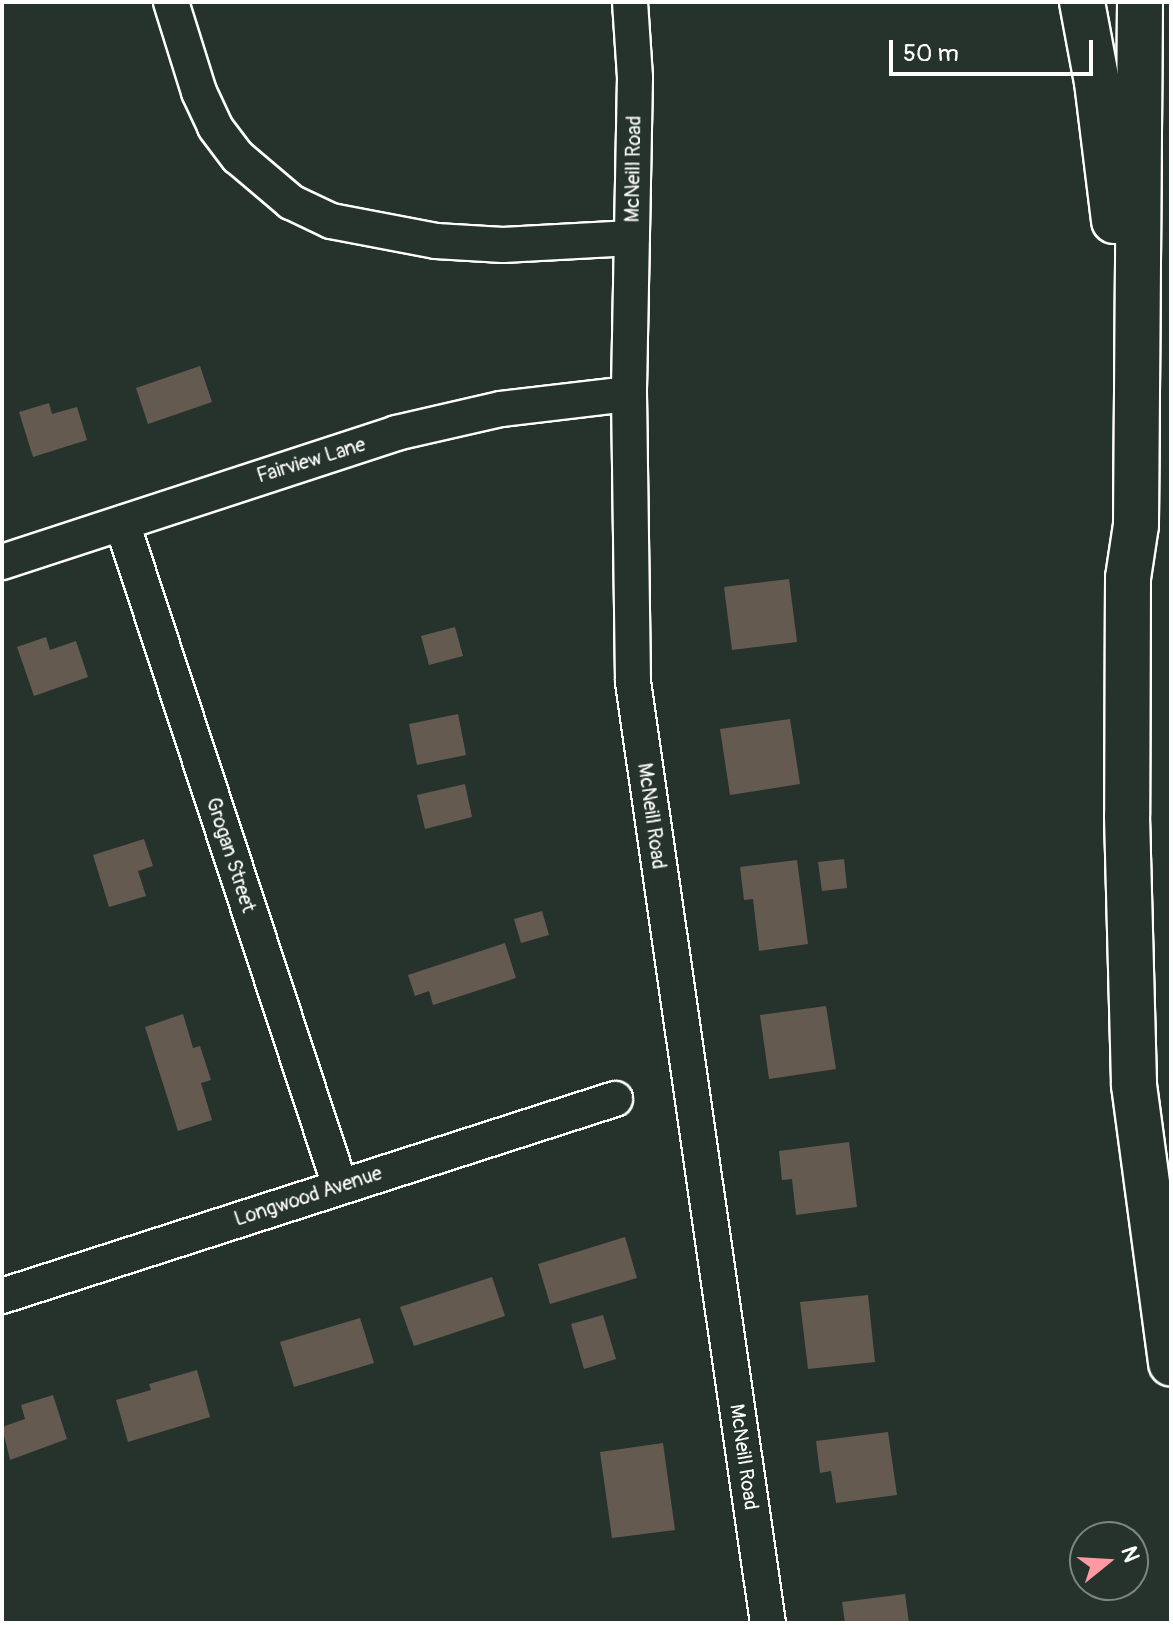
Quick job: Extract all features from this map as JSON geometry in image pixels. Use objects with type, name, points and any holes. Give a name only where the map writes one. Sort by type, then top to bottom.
[{"type":"highway","points":[[1082,2],[1097,82],[1119,277],[1120,525],[1128,578]]},
{"type":"highway","points":[[1140,2],[1136,525],[1128,578],[1127,816],[1134,1085],[1171,1364]]},
{"type":"street","points":[[171,2],[199,92],[215,127],[247,166],[291,202],[331,221],[436,241],[503,245],[632,238]]},
{"type":"street","name":"McNeill Road","points":[[630,2],[635,77],[629,394],[633,682],[768,1623]]},
{"type":"street","name":"Fairview Lane","points":[[2,562],[396,433],[501,409],[629,394]]},
{"type":"street","name":"Grogan Street","points":[[122,523],[340,1186]]},
{"type":"street","name":"Longwood Avenue","points":[[2,1296],[615,1099]]},
{"type":"building","points":[[200,366],[212,402],[148,424],[136,388]]},
{"type":"building","points":[[49,403],[52,414],[77,407],[87,440],[33,457],[19,412]]},
{"type":"building","points":[[789,579],[797,642],[732,650],[724,587]]},
{"type":"building","points":[[455,627],[463,656],[429,665],[421,636]]},
{"type":"building","points":[[46,637],[50,650],[76,641],[88,677],[34,696],[17,647]]},
{"type":"building","points":[[458,714],[466,755],[417,765],[409,724]]},
{"type":"building","points":[[790,719],[800,784],[730,795],[720,729]]},
{"type":"building","points":[[465,784],[472,817],[425,829],[417,795]]},
{"type":"building","points":[[144,839],[153,866],[138,871],[146,896],[109,907],[93,855]]},
{"type":"building","points":[[844,859],[847,888],[822,891],[818,862]]},
{"type":"building","points":[[797,860],[808,944],[759,951],[753,899],[744,900],[740,867]]},
{"type":"building","points":[[542,911],[549,935],[521,943],[514,919]]},
{"type":"building","points":[[505,943],[516,978],[433,1005],[429,991],[415,996],[408,975]]},
{"type":"building","points":[[826,1006],[836,1069],[769,1079],[760,1015]]},
{"type":"building","points":[[183,1014],[193,1048],[200,1046],[211,1080],[201,1083],[212,1120],[178,1131],[145,1027]]},
{"type":"building","points":[[849,1142],[857,1207],[796,1215],[792,1179],[782,1180],[779,1151]]},
{"type":"building","points":[[625,1237],[637,1278],[550,1304],[538,1264]]},
{"type":"building","points":[[492,1277],[505,1316],[414,1346],[400,1307]]},
{"type":"building","points":[[868,1295],[875,1362],[808,1369],[800,1302]]},
{"type":"building","points":[[603,1315],[616,1359],[584,1369],[571,1324]]},
{"type":"building","points":[[360,1318],[374,1363],[294,1387],[280,1342]]},
{"type":"building","points":[[197,1370],[210,1417],[128,1442],[116,1400],[151,1390],[149,1384]]},
{"type":"building","points":[[53,1395],[67,1439],[10,1460],[2,1427],[25,1419],[21,1405]]},
{"type":"building","points":[[888,1432],[897,1495],[836,1503],[831,1471],[820,1473],[816,1441]]},
{"type":"building","points":[[663,1443],[675,1530],[612,1538],[600,1452]]},
{"type":"building","points":[[905,1594],[909,1623],[845,1623],[842,1602]]}]
